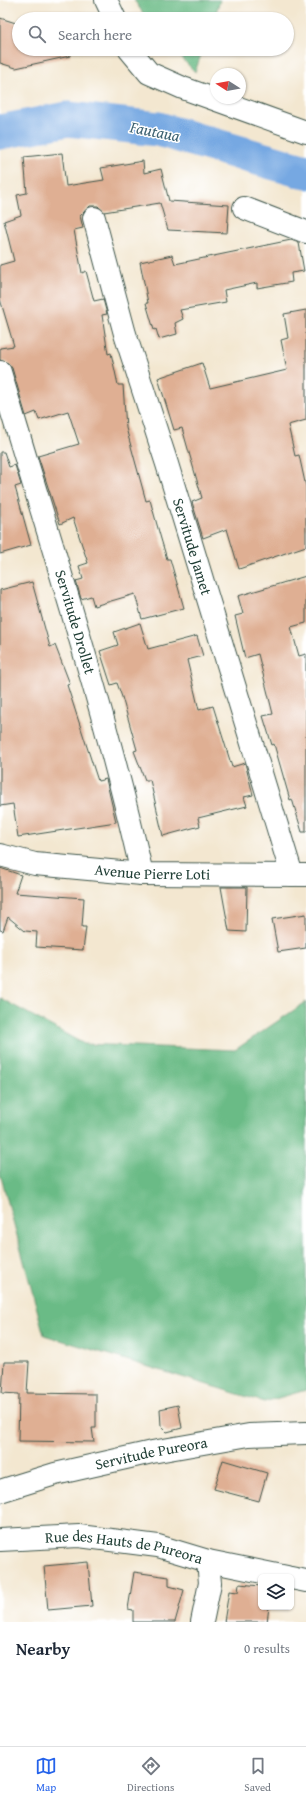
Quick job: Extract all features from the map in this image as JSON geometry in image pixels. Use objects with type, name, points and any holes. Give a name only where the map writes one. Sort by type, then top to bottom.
[{"type":"street","points":[[106,0],[112,12]]},
{"type":"street","points":[[135,56],[148,73],[183,88],[306,132]]},
{"type":"street","points":[[244,208],[306,232]]},
{"type":"street","name":"Servitude Jamet","points":[[94,218],[125,334],[299,875]]},
{"type":"street","name":"Servitude Drollet","points":[[0,372],[124,793],[142,874]]},
{"type":"street","name":"Avenue Pierre Loti","points":[[0,855],[35,864],[142,874],[299,875]]},
{"type":"street","name":"Servitude Pureora","points":[[0,1491],[55,1474],[152,1452],[249,1435],[306,1433]]},
{"type":"street","name":"Rue des Hauts de Pureora","points":[[0,1540],[79,1536],[158,1546],[208,1561],[210,1583],[202,1622]]},
{"type":"street","points":[[208,1561],[272,1574]]},
{"type":"street","points":[[294,1579],[306,1581]]},
{"type":"green space","points":[[134,0],[220,0],[216,12],[142,12]]},
{"type":"green space","points":[[180,56],[201,56],[195,72]]},
{"type":"green space","points":[[0,998],[84,1044],[235,1050],[306,1002],[306,1390],[264,1402],[44,1335],[0,1173]]},
{"type":"building","points":[[0,18],[12,22],[12,56],[70,56],[16,68],[0,63]]},
{"type":"building","points":[[62,153],[66,186],[104,180],[101,168],[143,161],[144,173],[161,169],[169,201],[229,205],[227,233],[168,230],[160,203],[104,212],[98,206],[90,206],[80,216],[83,228],[74,230],[82,273],[86,271],[94,301],[103,299],[107,314],[102,315],[108,354],[111,353],[118,385],[123,385],[126,428],[146,501],[150,500],[167,559],[170,559],[184,608],[142,619],[135,594],[94,606],[91,596],[81,599],[76,581],[83,579],[79,566],[88,563],[73,518],[60,524],[38,456],[79,444],[68,411],[39,420],[36,412],[26,416],[12,368],[8,363],[0,360],[0,348],[14,346],[0,299],[0,265],[14,261],[4,221],[21,215],[17,195],[27,193],[24,157]]},
{"type":"building","points":[[291,240],[299,243],[304,271],[291,273],[292,282],[257,288],[257,283],[224,290],[226,302],[180,310],[183,319],[175,323],[177,334],[159,339],[156,329],[154,330],[146,303],[148,303],[140,262],[172,255],[175,264]]},
{"type":"building","points":[[306,310],[306,420],[288,425],[295,456],[299,455],[306,487],[306,546],[239,569],[227,529],[203,538],[192,502],[202,498],[182,428],[174,430],[158,378],[202,363],[210,388],[287,370],[281,340],[288,338],[284,314]]},
{"type":"building","points":[[0,452],[4,452],[9,467],[15,465],[21,485],[15,487],[31,545],[0,554]]},
{"type":"building","points":[[306,576],[306,623],[291,627],[299,656],[306,654],[306,832],[302,832],[292,799],[290,800],[274,744],[272,745],[263,716],[273,714],[258,654],[245,658],[235,616],[243,614],[238,596]]},
{"type":"building","points":[[32,582],[50,647],[55,645],[70,684],[67,685],[98,781],[106,779],[116,822],[18,837],[13,804],[0,806],[0,590]]},
{"type":"building","points":[[140,623],[148,649],[197,636],[203,656],[187,660],[199,710],[213,706],[232,767],[245,763],[253,795],[244,797],[247,806],[198,818],[200,826],[163,836],[150,780],[145,780],[134,751],[137,750],[122,697],[117,683],[111,685],[100,651],[118,645],[114,632]]},
{"type":"building","points":[[0,868],[21,875],[15,893],[84,898],[82,927],[86,927],[83,950],[36,947],[37,932],[25,931],[8,917],[3,931],[0,930]]},
{"type":"building","points":[[221,887],[247,887],[246,932],[229,931]]},
{"type":"building","points":[[306,914],[306,948],[278,952],[272,919]]},
{"type":"building","points":[[4,1362],[29,1362],[27,1393],[96,1394],[96,1428],[92,1428],[94,1442],[18,1441],[19,1394],[2,1393]]},
{"type":"building","points":[[178,1405],[182,1428],[167,1432],[161,1426],[160,1409]]},
{"type":"building","points":[[223,1460],[267,1473],[259,1501],[214,1489]]},
{"type":"building","points":[[88,1562],[92,1606],[48,1610],[44,1566]]},
{"type":"building","points":[[134,1572],[169,1577],[169,1586],[184,1590],[175,1622],[133,1622],[133,1610],[128,1609]]},
{"type":"building","points":[[239,1584],[258,1586],[258,1610],[269,1610],[267,1622],[224,1622],[229,1591],[238,1592]]},
{"type":"waterway","name":"Fautaua","points":[[0,132],[68,119],[158,129],[306,172]]}]
